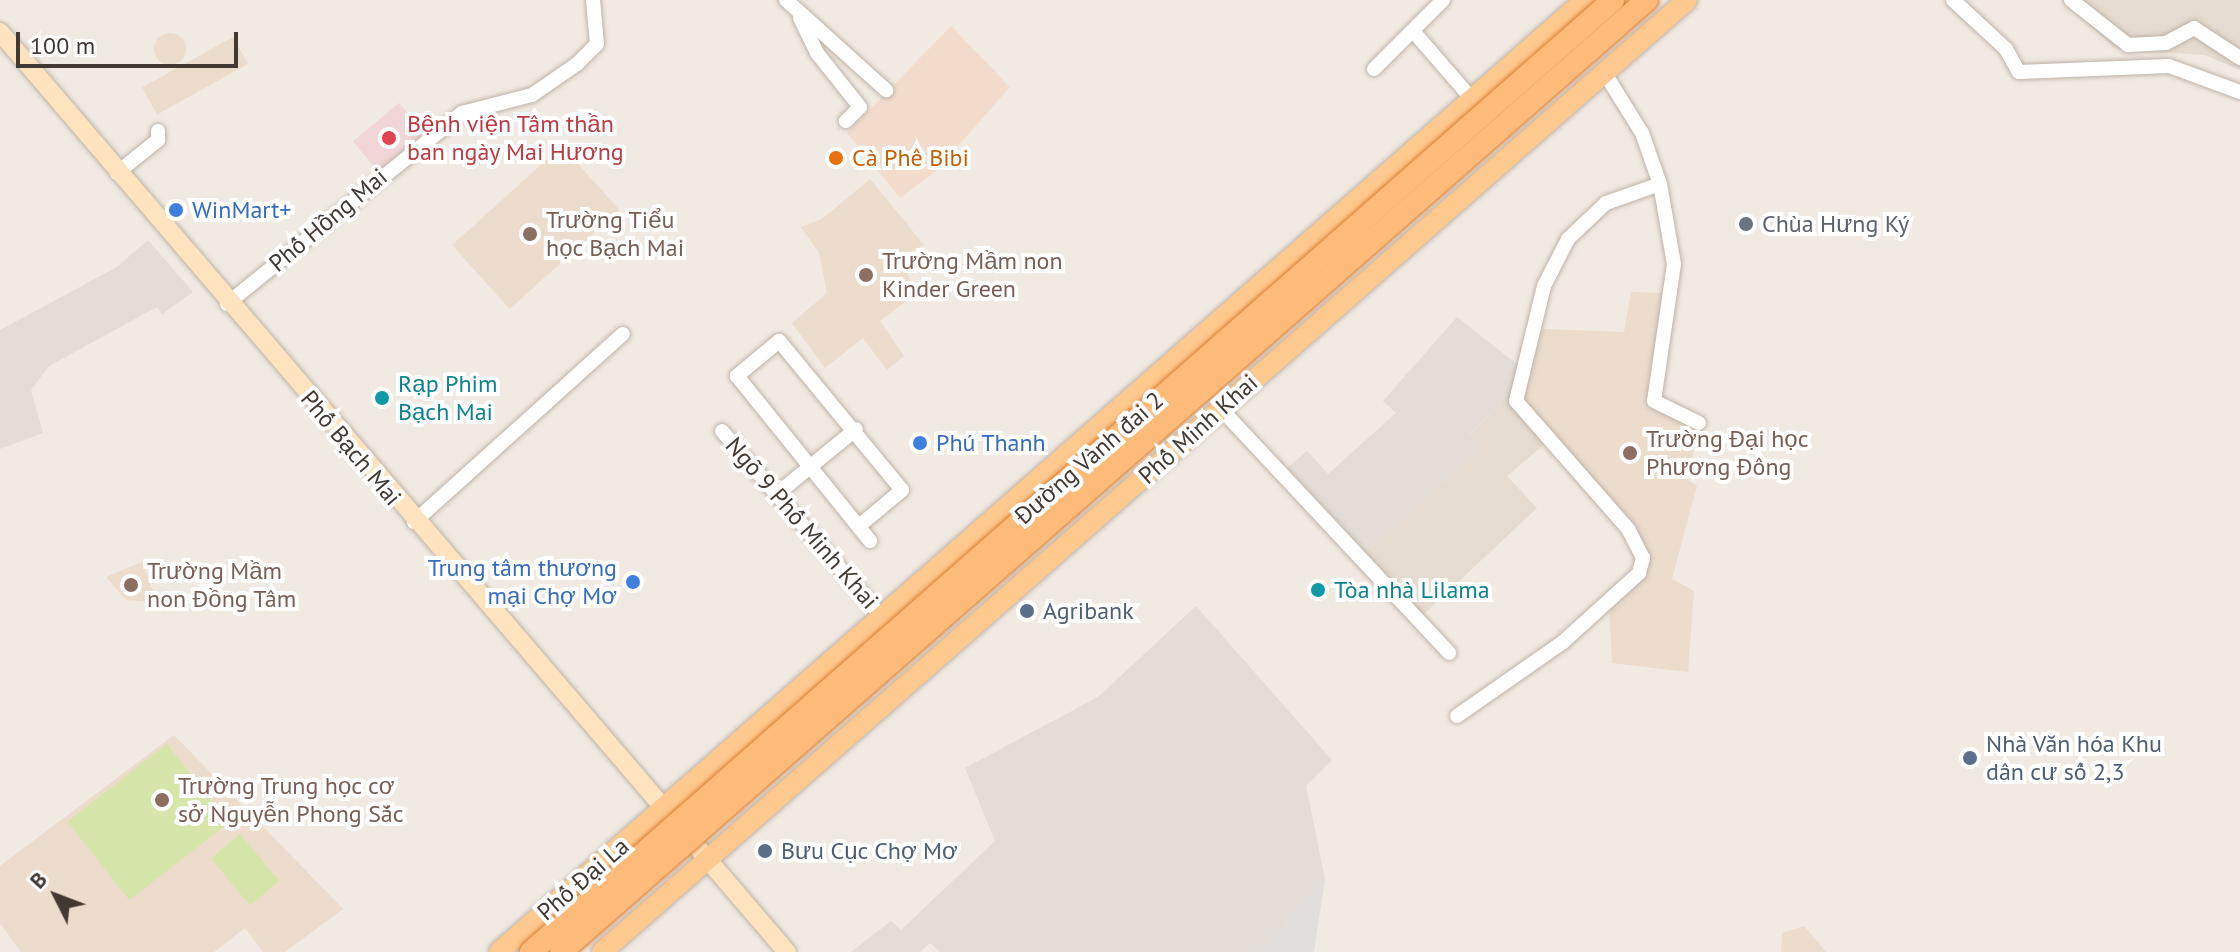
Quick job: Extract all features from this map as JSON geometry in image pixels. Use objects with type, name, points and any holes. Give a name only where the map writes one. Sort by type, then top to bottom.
[{"type":"highway","name":"Đường Vành đai 2","points":[[531,952],[1613,0]]},
{"type":"highway","name":"Đường Vành đai 2","points":[[561,952],[1647,0]]},
{"type":"main road","points":[[665,803],[1585,0]]},
{"type":"main road","name":"Phố Minh Khai","points":[[709,857],[1687,0]]},
{"type":"main road","name":"Phố Bạch Mai","points":[[0,32],[227,304],[414,522],[665,803],[787,952]]},
{"type":"main road","points":[[1420,144],[1421,182],[1442,195],[1465,193]]},
{"type":"main road","points":[[1335,219],[1353,217],[1374,229],[1380,268]]},
{"type":"main road","name":"Phố Đại La","points":[[499,952],[665,803]]},
{"type":"main road","points":[[602,952],[709,857]]},
{"type":"main road","points":[[529,926],[554,952]]},
{"type":"street","name":"Phố Hồng Mai","points":[[227,304],[462,113],[532,95],[577,64],[597,44],[593,0]]},
{"type":"street","points":[[786,0],[800,18],[817,53],[860,107],[846,121]]},
{"type":"street","points":[[1374,69],[1443,0]]},
{"type":"street","points":[[1953,0],[2006,49],[2019,72],[2169,66],[2240,92]]},
{"type":"street","points":[[2071,0],[2128,45],[2166,43],[2194,28],[2240,58]]},
{"type":"street","points":[[800,18],[886,90]]},
{"type":"street","points":[[1413,31],[1472,99]]},
{"type":"street","points":[[1604,72],[1642,133],[1660,184],[1674,264],[1654,401],[1699,423]]},
{"type":"street","points":[[117,173],[158,140],[158,131]]},
{"type":"street","points":[[1457,716],[1563,642],[1639,573],[1643,558],[1629,530],[1516,401],[1544,286],[1568,239],[1606,203],[1660,184]]},
{"type":"street","points":[[414,522],[623,334]]},
{"type":"street","points":[[859,526],[902,490],[856,429],[779,341],[737,376],[870,541]]},
{"type":"street","points":[[1221,409],[1449,653]]},
{"type":"street","points":[[777,494],[856,429]]},
{"type":"street","name":"Ngõ 9 Phố Minh Khai","points":[[722,431],[881,616]]},
{"type":"shaded area","points":[[2062,0],[2240,0],[2240,70],[2204,55],[2114,48]]},
{"type":"shaded area","points":[[951,26],[1010,87],[936,171],[900,198],[847,133]]},
{"type":"shaded area","points":[[170,33],[181,38],[186,49],[181,60],[170,65],[159,60],[154,49],[159,38]]},
{"type":"shaded area","points":[[233,37],[248,64],[157,115],[142,87]]},
{"type":"shaded area","name":"Bệnh viện Tâm thần ban ngày Mai Hương","points":[[399,103],[424,133],[378,171],[353,142]]},
{"type":"shaded area","name":"Trường Tiểu học Bạch Mai","points":[[562,146],[620,210],[510,309],[452,245]]},
{"type":"shaded area","name":"Trường Mầm non Kinder Green","points":[[870,179],[924,245],[899,257],[917,293],[880,321],[904,356],[887,370],[863,338],[825,368],[792,323],[827,293],[819,253],[801,227],[822,219]]},
{"type":"shaded area","points":[[148,240],[193,292],[162,314],[157,307],[49,366],[31,390],[43,433],[0,449],[0,330],[117,267]]},
{"type":"shaded area","name":"Trường Đại học Phương Đông","points":[[1631,292],[1665,293],[1650,396],[1697,425],[1689,481],[1697,485],[1672,579],[1694,591],[1688,672],[1612,663],[1609,606],[1646,559],[1521,398],[1543,329],[1624,332]]},
{"type":"shaded area","points":[[1457,317],[1523,369],[1514,392],[1469,435],[1481,449],[1366,552],[1287,468],[1307,451],[1328,474],[1396,413],[1383,401]]},
{"type":"shaded area","points":[[1514,392],[1545,444],[1507,476],[1537,508],[1423,615],[1366,552],[1481,449],[1469,436]]},
{"type":"shaded area","name":"Trường Mầm non Đồng Tâm","points":[[142,562],[157,602],[126,600],[106,577]]},
{"type":"shaded area","points":[[1196,606],[1332,760],[1306,786],[1325,879],[1259,952],[940,952],[930,943],[920,952],[851,952],[891,921],[901,930],[995,841],[965,768],[1098,697]]},
{"type":"shaded area","name":"Trường Trung học cơ sở Nguyễn Phong Sắc","points":[[174,735],[343,909],[285,952],[263,952],[245,928],[214,952],[21,952],[0,923],[0,866]]},
{"type":"shaded area","points":[[1325,879],[1314,952],[1259,952]]},
{"type":"shaded area","points":[[1804,926],[1826,952],[1781,952],[1782,933]]},
{"type":"green space","points":[[167,744],[229,823],[129,900],[68,822]]},
{"type":"green space","points":[[240,834],[279,881],[250,905],[211,858]]},
{"type":"place","name":"Bệnh viện Tâm thần ban ngày Mai Hương","points":[[389,138]]},
{"type":"place","name":"Cà Phê Bibi","points":[[836,158]]},
{"type":"place","name":"WinMart+","points":[[176,210]]},
{"type":"place","name":"Chùa Hưng Ký","points":[[1746,224]]},
{"type":"place","name":"Trường Tiểu học Bạch Mai","points":[[530,234]]},
{"type":"place","name":"Trường Mầm non Kinder Green","points":[[866,275]]},
{"type":"place","name":"Rạp Phim Bạch Mai","points":[[382,398]]},
{"type":"place","name":"Phú Thanh","points":[[920,443]]},
{"type":"place","name":"Trường Đại học Phương Đông","points":[[1630,453]]},
{"type":"place","name":"Trung tâm thương mại Chợ Mơ","points":[[633,582]]},
{"type":"place","name":"Trường Mầm non Đồng Tâm","points":[[131,585]]},
{"type":"place","name":"Tòa nhà Lilama","points":[[1318,590]]},
{"type":"place","name":"Agribank","points":[[1027,611]]},
{"type":"place","name":"Nhà Văn hóa Khu dân cư số 2,3","points":[[1970,758]]},
{"type":"place","name":"Trường Trung học cơ sở Nguyễn Phong Sắc","points":[[162,800]]},
{"type":"place","name":"Bưu Cục Chợ Mơ","points":[[765,851]]}]
